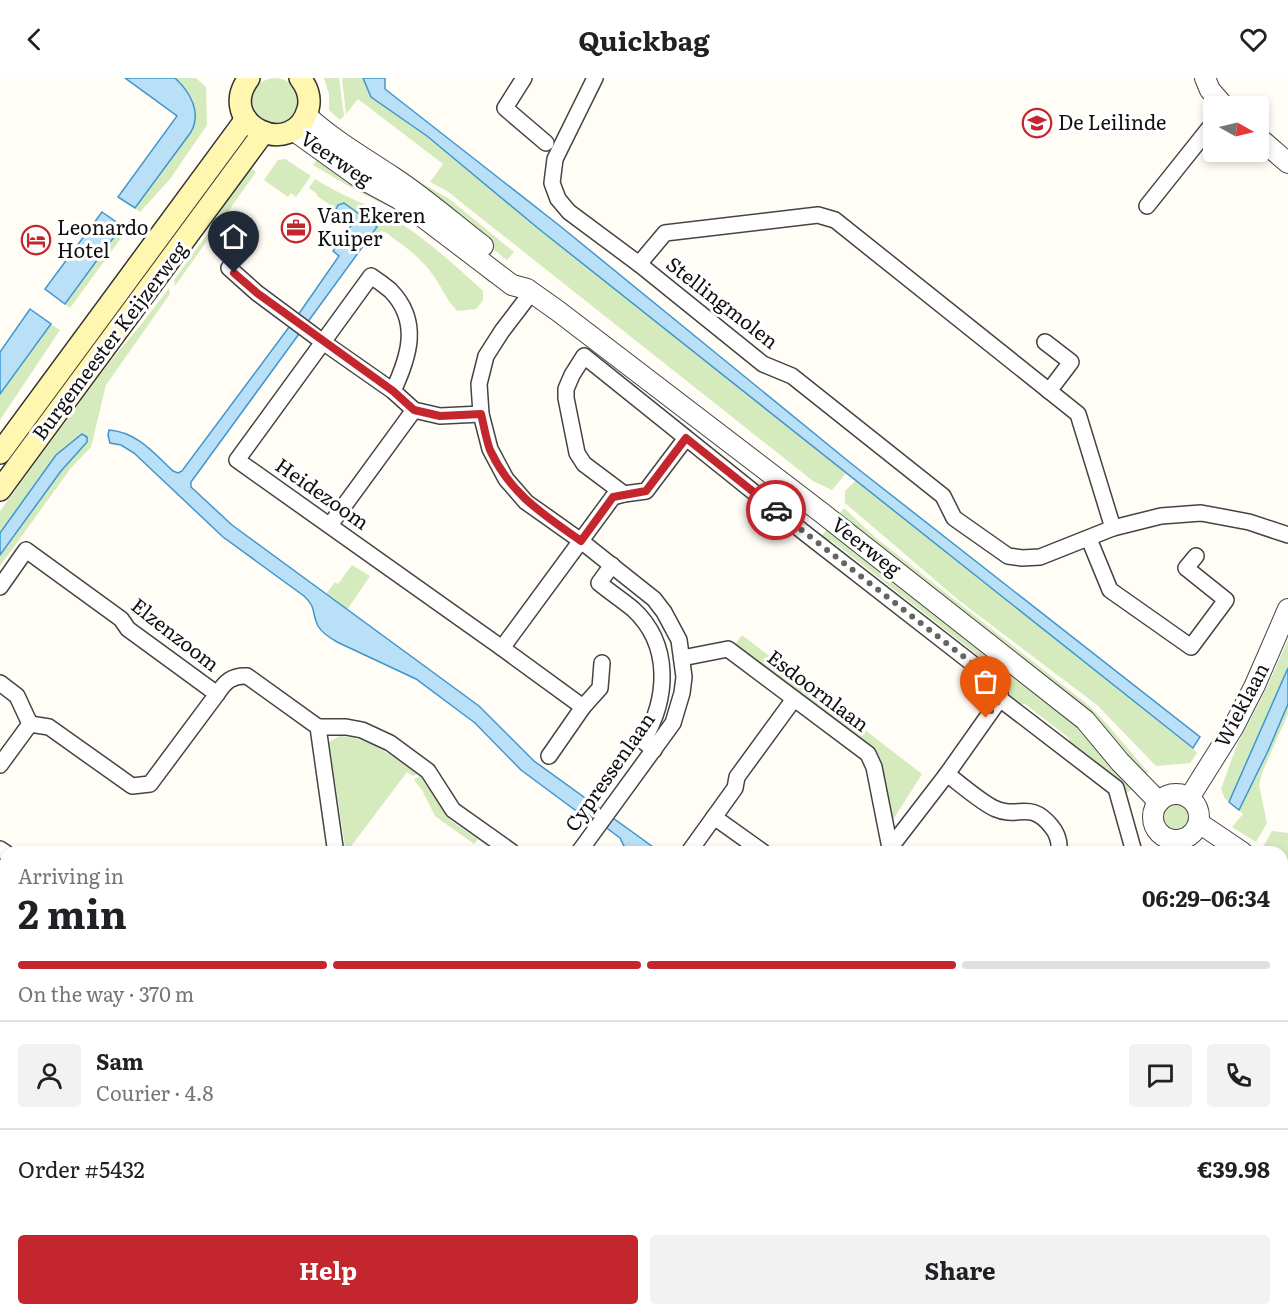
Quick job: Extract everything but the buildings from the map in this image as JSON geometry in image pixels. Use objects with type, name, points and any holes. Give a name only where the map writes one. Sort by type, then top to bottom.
[{"type":"main road","points":[[242,81],[241,104],[246,119],[263,133],[278,135],[299,122],[309,98],[304,80]]},
{"type":"main road","name":"Burgemeester Keijzerweg","points":[[0,453],[246,119]]},
{"type":"main road","name":"Burgemeester Keijzerweg","points":[[0,490],[263,133]]},
{"type":"street","points":[[524,78],[505,108],[546,142]]},
{"type":"street","points":[[1205,78],[1209,90],[1215,96]]},
{"type":"street","points":[[593,79],[555,159],[552,183],[558,199],[569,212],[639,264]]},
{"type":"street","name":"Veerweg","points":[[299,122],[360,178],[399,199],[512,285],[529,291],[558,311],[1085,720],[1120,762],[1159,802]]},
{"type":"street","points":[[1147,206],[1203,136]]},
{"type":"street","points":[[1269,147],[1288,163]]},
{"type":"street","name":"Stellingmolen","points":[[1113,528],[1078,414],[836,220],[818,215],[665,233],[639,264],[763,364],[792,376],[872,439],[942,496],[954,518],[1008,556],[1040,557],[1113,528],[1161,516],[1201,513],[1249,522],[1288,535]]},
{"type":"street","points":[[229,268],[257,293],[393,391],[414,410],[440,416],[481,414]]},
{"type":"street","points":[[317,337],[371,276],[390,290],[408,319],[410,336],[408,351],[405,365],[393,391]]},
{"type":"street","name":"Cypressenlaan","points":[[529,291],[486,356],[479,384],[481,414],[490,449],[506,479],[526,502],[581,541],[654,599],[679,640],[684,677],[682,693],[672,723],[648,746],[609,812],[583,846]]},
{"type":"street","name":"Heidezoom","points":[[317,337],[237,460],[583,707]]},
{"type":"street","points":[[1046,342],[1071,362],[1049,391]]},
{"type":"street","points":[[624,494],[584,464],[577,453],[566,389],[584,356],[1000,685],[1000,699],[894,846]]},
{"type":"street","points":[[330,525],[414,410]]},
{"type":"street","points":[[502,648],[613,497],[646,491],[686,438]]},
{"type":"street","points":[[1089,539],[1110,590],[1191,647],[1226,600],[1186,568],[1196,556]]},
{"type":"street","name":"Elzenzoom","points":[[0,587],[26,550],[121,619],[128,629],[217,694],[230,678],[248,676],[318,727]]},
{"type":"street","name":"Cypressenlaan","points":[[612,565],[599,583],[634,610],[657,645],[662,674],[662,696],[652,724],[648,746]]},
{"type":"street","name":"Wieklaan","points":[[1189,798],[1233,728],[1255,685],[1288,609]]},
{"type":"street","name":"Esdoornlaan","points":[[682,658],[728,649],[868,754],[874,767],[889,846]]},
{"type":"street","points":[[549,756],[583,707],[600,688],[602,663]]},
{"type":"street","points":[[0,683],[17,696],[30,724]]},
{"type":"street","points":[[30,724],[50,727],[132,786],[150,784],[217,694]]},
{"type":"street","points":[[693,846],[735,788],[737,777],[794,699]]},
{"type":"street","points":[[1000,699],[1116,788],[1132,846]]},
{"type":"street","points":[[0,765],[30,724]]},
{"type":"street","points":[[335,846],[318,727],[346,727],[362,730],[390,743],[428,771],[453,810],[504,846]]},
{"type":"street","points":[[947,774],[997,810],[1036,813],[1046,819],[1056,832],[1060,846]]},
{"type":"street","points":[[1173,794],[1189,798],[1197,807],[1195,828],[1181,840],[1166,845],[1154,823],[1154,812],[1159,802],[1173,794]]},
{"type":"street","points":[[714,817],[755,846]]},
{"type":"street","points":[[1195,828],[1212,846]]},
{"type":"street","points":[[1195,828],[1230,846]]},
{"type":"green space","points":[[175,78],[196,78],[206,87],[207,125],[170,179],[140,212],[135,208],[193,129],[193,100]]},
{"type":"green space","points":[[275,78],[291,85],[298,101],[291,117],[275,124],[259,117],[252,101],[259,85]]},
{"type":"green space","points":[[324,78],[339,78],[344,116],[340,120],[329,110],[329,94]]},
{"type":"green space","points":[[342,78],[363,78],[371,97],[427,136],[539,229],[846,473],[832,490],[813,481],[447,191],[430,182],[443,164],[358,99],[346,114]]},
{"type":"green space","points":[[320,155],[495,276],[489,283],[468,262],[402,213],[357,191],[313,165]]},
{"type":"green space","points":[[285,159],[311,176],[296,197],[291,193],[288,197],[264,180],[278,160]]},
{"type":"green space","points":[[245,163],[256,172],[175,286],[174,280],[215,223]]},
{"type":"green space","points":[[400,171],[448,198],[514,252],[507,260],[418,189]]},
{"type":"green space","points":[[315,179],[416,234],[440,252],[483,291],[483,300],[476,309],[457,311],[424,264],[387,233],[381,231],[368,249],[363,247],[377,227],[338,205],[336,209],[317,196],[309,188]]},
{"type":"green space","points":[[122,226],[127,230],[70,308],[65,304]]},
{"type":"green space","points":[[169,288],[170,294],[106,385],[91,447],[71,468],[0,566],[0,555],[61,471],[87,442],[87,437],[76,438],[56,455],[0,533],[0,511],[109,363]]},
{"type":"green space","points":[[51,324],[60,330],[0,420],[0,394]]},
{"type":"green space","points":[[856,480],[1193,748],[1197,753],[1190,763],[1156,766],[1097,705],[961,602],[845,503],[845,491]]},
{"type":"green space","points":[[844,508],[876,538],[1087,704],[1148,772],[1145,774],[1099,722],[868,541],[839,514]]},
{"type":"green space","points":[[827,529],[853,545],[1077,722],[1132,789],[1123,795],[1070,746],[1069,738],[1025,704],[1016,704],[1008,698],[1003,675],[832,541],[824,542],[820,538]]},
{"type":"green space","points":[[352,565],[370,576],[347,610],[326,594],[335,582],[338,584]]},
{"type":"green space","points":[[742,635],[922,774],[891,823],[878,758],[797,694],[730,651]]},
{"type":"green space","points":[[1288,640],[1288,668],[1229,802],[1225,799],[1221,789],[1237,745]]},
{"type":"green space","points":[[1288,704],[1288,714],[1259,785],[1267,823],[1256,842],[1232,827],[1243,814],[1239,810]]},
{"type":"green space","points":[[340,736],[362,740],[390,755],[417,774],[413,776],[407,772],[351,846],[345,846],[329,742]]},
{"type":"green space","points":[[420,776],[450,820],[478,839],[474,844],[435,816],[422,790],[414,780]]},
{"type":"green space","points":[[1177,803],[1187,807],[1191,817],[1187,827],[1177,831],[1167,827],[1163,817],[1167,807]]},
{"type":"green space","points":[[1272,831],[1288,833],[1288,846],[1264,846]]},
{"type":"water","points":[[125,78],[175,78],[190,96],[195,110],[191,132],[135,208],[118,197],[177,116]]},
{"type":"water","points":[[363,78],[385,78],[385,89],[560,226],[853,465],[1200,737],[1193,748],[539,229],[427,136],[371,97]]},
{"type":"water","points":[[344,203],[377,227],[191,482],[191,487],[232,525],[479,706],[534,761],[652,846],[624,846],[620,838],[581,809],[575,810],[521,770],[475,723],[416,679],[326,635],[318,626],[312,607],[304,596],[223,537],[134,453],[121,445],[110,443],[109,430],[128,435],[144,444],[173,471],[178,473],[182,471],[339,256],[333,251],[353,223],[336,209],[338,205]]},
{"type":"water","points":[[102,212],[122,226],[65,304],[45,289]]},
{"type":"water","points":[[30,309],[51,324],[0,394],[0,352]]},
{"type":"water","points":[[82,434],[87,437],[87,442],[61,471],[0,555],[0,533],[56,455]]},
{"type":"water","points":[[1288,668],[1288,704],[1239,810],[1229,802]]},
{"type":"way so far","points":[[776,510],[1000,685],[1000,699],[986,718]]},
{"type":"place","name":"De Leilinde","points":[[1037,123]]},
{"type":"place","name":"Van Ekeren Kuiper","points":[[296,228]]},
{"type":"place","name":"Leonardo Hotel","points":[[36,240]]},
{"type":"route","points":[[234,273],[257,293],[393,391],[414,410],[440,416],[481,414],[490,449],[506,479],[526,502],[581,541],[613,497],[646,491],[686,438],[776,510]]}]
